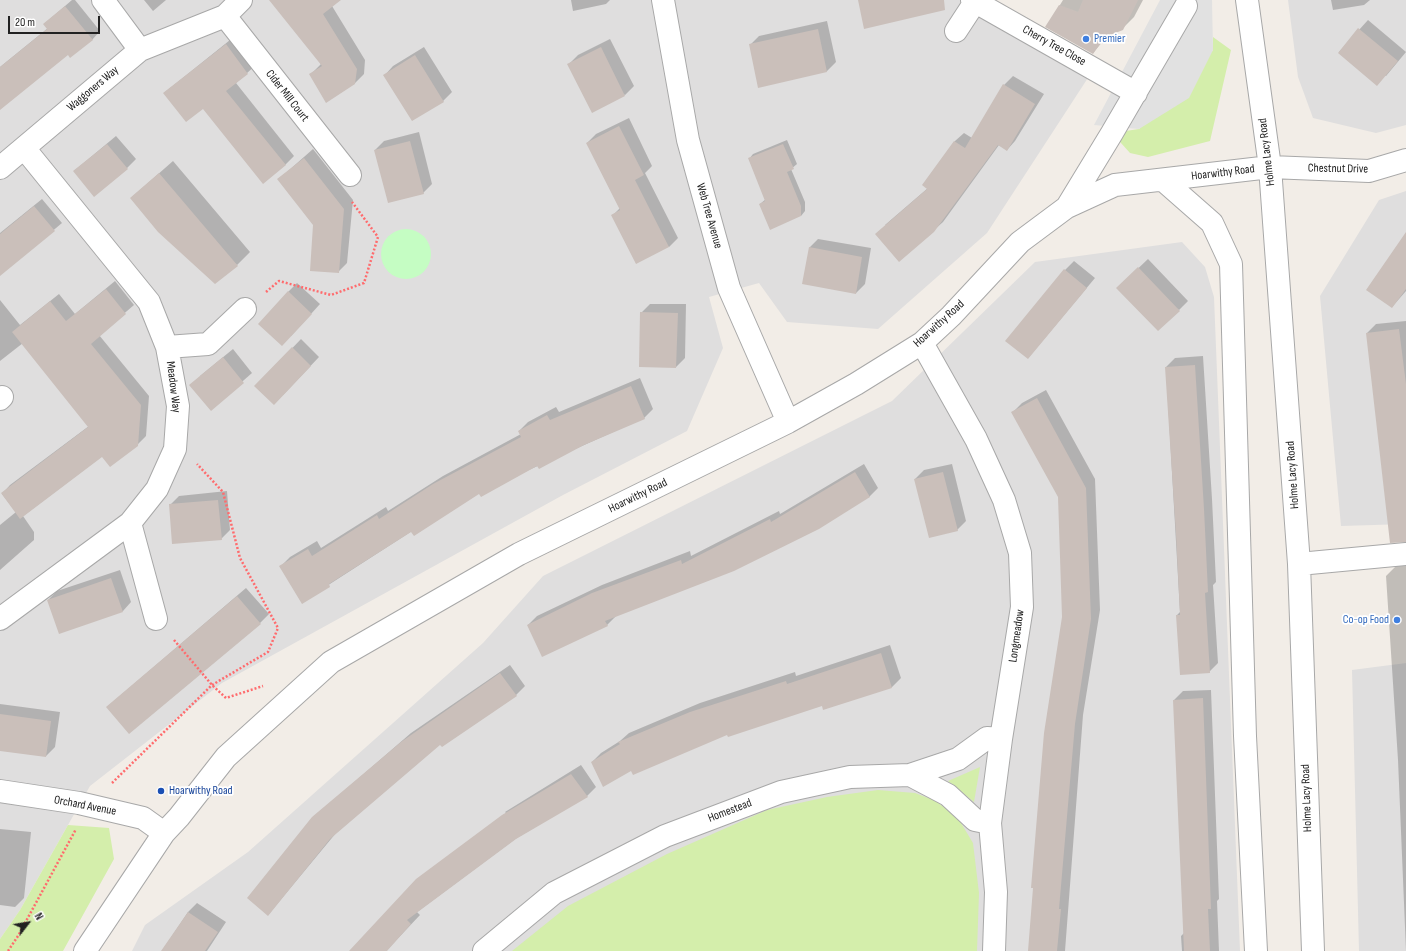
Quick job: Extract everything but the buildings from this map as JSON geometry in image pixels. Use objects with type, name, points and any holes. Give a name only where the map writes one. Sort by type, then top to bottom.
[{"type":"street","points":[[103,0],[140,50],[225,16],[241,0]]},
{"type":"street","name":"Web Tree Avenue","points":[[663,0],[688,140],[729,288],[788,422]]},
{"type":"street","name":"Holme Lacy Road","points":[[1247,0],[1270,167],[1299,564],[1313,951]]},
{"type":"street","points":[[956,31],[973,1]]},
{"type":"street","name":"Cherry Tree Close","points":[[973,1],[1136,93]]},
{"type":"street","points":[[1067,207],[1136,93],[1186,6]]},
{"type":"street","name":"Cider Mill Court","points":[[225,16],[350,175]]},
{"type":"street","name":"Waggoners Way","points":[[0,168],[140,50]]},
{"type":"street","name":"Meadow Way","points":[[0,619],[130,523],[157,489],[175,449],[178,406],[167,347],[149,302],[24,148]]},
{"type":"street","name":"Chestnut Drive","points":[[1270,167],[1369,171],[1406,160]]},
{"type":"street","name":"Hoarwithy Road","points":[[85,951],[164,833],[180,817],[226,757],[331,662],[519,554],[788,422],[856,384],[922,343],[950,316],[1020,242],[1067,207],[1115,185],[1270,167]]},
{"type":"street","points":[[1163,180],[1212,223],[1231,264],[1245,736],[1256,951]]},
{"type":"street","points":[[167,347],[208,344],[245,309]]},
{"type":"street","name":"Longmeadow","points":[[922,343],[976,439],[1004,500],[1020,553],[1022,607],[1001,739],[990,823],[996,892],[994,951]]},
{"type":"street","points":[[130,523],[156,619]]},
{"type":"street","points":[[1299,564],[1406,554]]},
{"type":"street","name":"Homestead","points":[[484,951],[554,893],[665,836],[781,792],[850,778],[910,775],[958,759],[987,738],[1001,739]]},
{"type":"street","points":[[910,775],[948,794],[975,820],[990,823]]},
{"type":"street","name":"Orchard Avenue","points":[[0,791],[90,805],[142,818],[164,833]]},
{"type":"path","points":[[245,309],[279,281],[331,295],[364,283],[378,237],[344,190],[350,175]]},
{"type":"path","points":[[8,951],[18,936],[90,805],[212,685],[268,652],[278,628],[240,558],[223,492],[197,464],[175,449]]},
{"type":"path","points":[[156,619],[212,685]]},
{"type":"shaded area","points":[[0,0],[986,0],[1097,64],[987,233],[878,329],[787,322],[759,283],[709,297],[723,348],[687,431],[563,495],[222,683],[90,786],[20,910],[0,939]]},
{"type":"shaded area","points":[[1160,0],[1212,0],[1213,50],[1189,98],[1139,129],[1094,125]]},
{"type":"shaded area","points":[[1288,0],[1406,0],[1406,125],[1376,133],[1313,118],[1298,77]]},
{"type":"shaded area","points":[[1406,191],[1406,524],[1341,526],[1320,296],[1379,200]]},
{"type":"shaded area","points":[[1182,242],[1205,267],[1214,297],[1240,951],[132,951],[145,925],[248,852],[483,643],[543,576],[892,401],[1035,262]]},
{"type":"shaded area","points":[[1406,663],[1406,951],[1359,951],[1352,670]]},
{"type":"green space","points":[[1213,37],[1231,50],[1210,141],[1148,157],[1130,153],[1112,133],[1139,129],[1213,50]]},
{"type":"green space","points":[[401,229],[411,229],[424,236],[431,249],[431,259],[424,272],[411,279],[401,279],[392,275],[385,268],[381,259],[381,249],[385,240],[392,233]]},
{"type":"green space","points":[[980,767],[974,802],[948,781]]},
{"type":"green space","points":[[878,790],[915,793],[936,801],[958,818],[973,843],[979,893],[977,951],[512,951],[568,906],[667,854],[767,810],[827,797]]},
{"type":"green space","points":[[68,825],[109,828],[114,859],[63,951],[0,951],[0,939],[20,910]]},
{"type":"place","name":"Premier","points":[[1086,39]]},
{"type":"place","name":"Co-op Food","points":[[1397,620]]},
{"type":"place","name":"Hoarwithy Road","points":[[161,791]]}]
